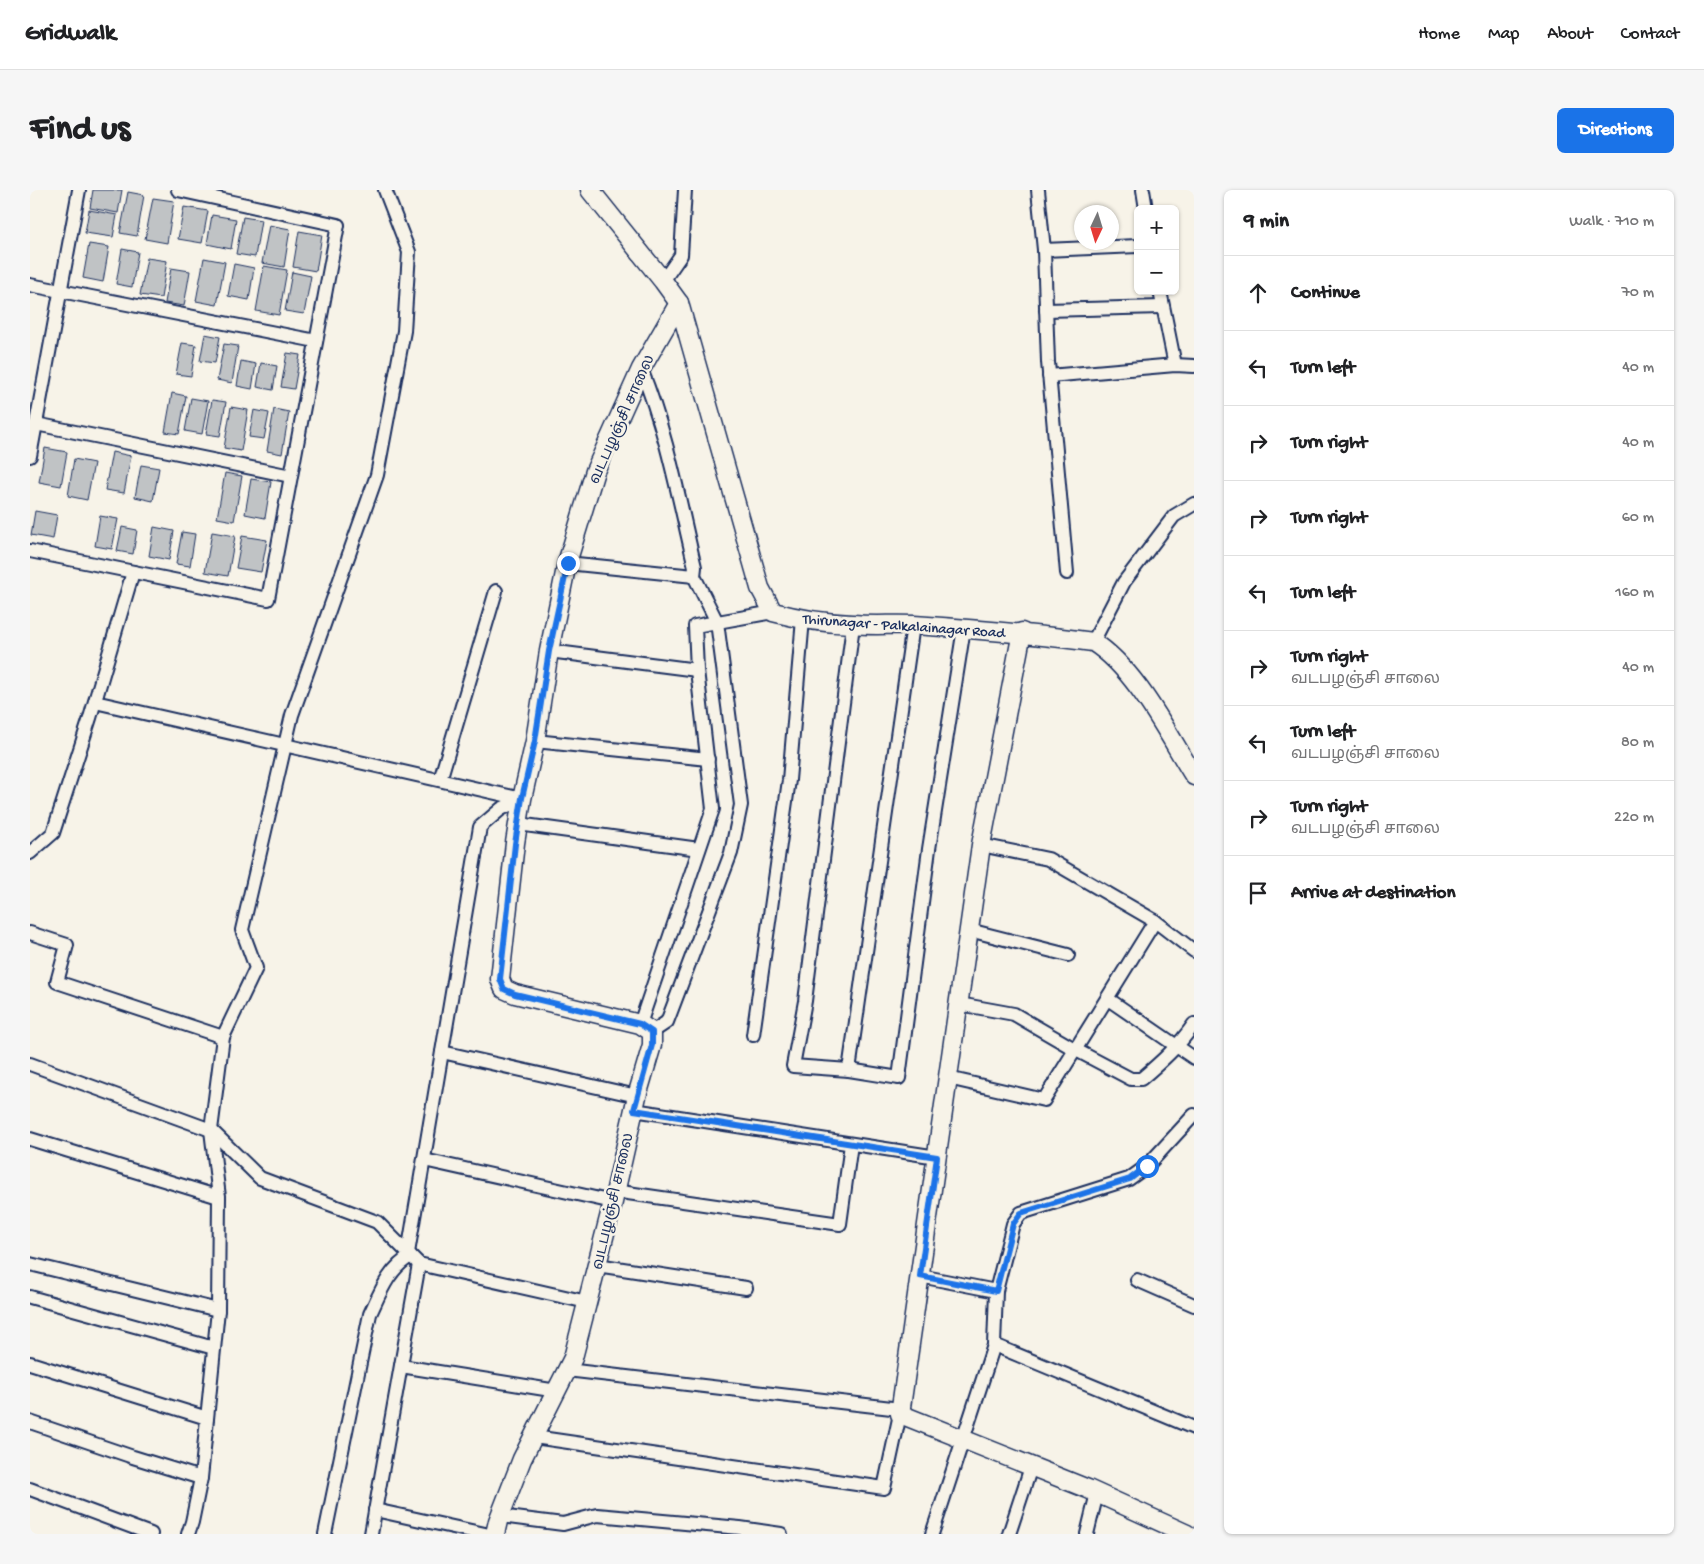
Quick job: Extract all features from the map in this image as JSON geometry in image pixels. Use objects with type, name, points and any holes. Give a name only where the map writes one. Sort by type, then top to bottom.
[{"type":"street","points":[[30,456],[35,417],[80,190]]},
{"type":"street","points":[[30,551],[268,599],[338,225],[178,190]]},
{"type":"street","points":[[188,1534],[201,1478],[218,1310],[219,1197],[211,1130],[223,1037],[256,968],[242,930],[292,715],[377,475],[404,331],[409,252],[385,190]]},
{"type":"street","points":[[590,190],[679,303],[760,588],[773,612],[695,626],[697,670],[714,809],[699,849],[646,1028]]},
{"type":"street","points":[[663,281],[681,255],[685,190]]},
{"type":"street","points":[[1038,190],[1044,250],[1049,376],[1067,573]]},
{"type":"street","points":[[1143,190],[1145,205]]},
{"type":"street","points":[[1044,250],[1134,246]]},
{"type":"street","points":[[30,285],[316,341]]},
{"type":"street","points":[[1160,295],[1175,366]]},
{"type":"street","name":"வடபழஞ்சி சாலை","points":[[495,1534],[522,1459],[573,1358],[597,1266],[635,1103],[652,1045],[646,1028],[515,994],[504,989],[500,979],[522,798],[535,741],[549,651],[568,563],[596,471],[641,369],[679,303]]},
{"type":"street","points":[[1046,310],[1162,307]]},
{"type":"street","points":[[1049,376],[1194,366]]},
{"type":"street","points":[[641,369],[653,398],[667,446],[695,567],[694,576],[717,622],[740,804],[731,853],[667,1022],[646,1028]]},
{"type":"street","points":[[35,417],[291,476]]},
{"type":"street","points":[[1194,504],[1174,516],[1124,582],[1093,642],[1115,660],[1142,693],[1194,776]]},
{"type":"street","points":[[568,563],[694,576]]},
{"type":"street","points":[[30,853],[53,833],[95,702],[133,572]]},
{"type":"street","points":[[440,780],[496,591]]},
{"type":"street","name":"Thirunagar - Palkalainagar Road","points":[[773,612],[803,620],[1022,632],[1093,642]]},
{"type":"street","points":[[753,1035],[789,780],[803,620]]},
{"type":"street","points":[[853,624],[805,1001],[793,1066],[849,1070],[899,1078],[929,849],[964,628]]},
{"type":"street","points":[[849,1070],[913,625]]},
{"type":"street","points":[[534,1437],[884,1488],[900,1411],[981,845],[1022,632]]},
{"type":"street","points":[[549,651],[697,670]]},
{"type":"street","points":[[95,702],[522,798]]},
{"type":"street","points":[[535,741],[708,759]]},
{"type":"street","points":[[371,1534],[401,1366],[424,1160],[480,828],[501,809],[522,798]]},
{"type":"street","points":[[518,824],[699,849]]},
{"type":"street","points":[[981,845],[1048,859],[1155,921],[1194,951]]},
{"type":"street","points":[[948,1078],[1044,1100],[1155,921]]},
{"type":"street","points":[[969,930],[1068,955]]},
{"type":"street","points":[[30,933],[68,945],[57,982],[223,1037]]},
{"type":"street","points":[[1108,999],[1194,1058]]},
{"type":"street","points":[[958,1004],[1014,1014],[1131,1079],[1141,1080],[1178,1046],[1194,1024]]},
{"type":"street","points":[[442,1052],[635,1103],[851,1144],[937,1157]]},
{"type":"street","points":[[30,1064],[211,1130],[260,1178],[377,1222],[413,1258]]},
{"type":"street","points":[[932,1534],[994,1345],[996,1291],[1013,1224],[1021,1213],[1130,1179],[1147,1166],[1194,1114]]},
{"type":"street","points":[[30,1139],[219,1197]]},
{"type":"street","points":[[424,1160],[614,1196],[840,1224],[851,1144]]},
{"type":"street","points":[[325,1534],[370,1314],[384,1283],[403,1260],[413,1258],[587,1302]]},
{"type":"street","points":[[30,1264],[218,1310]]},
{"type":"street","points":[[597,1266],[746,1288]]},
{"type":"street","points":[[920,1276],[996,1291]]},
{"type":"street","points":[[1137,1280],[1194,1305]]},
{"type":"street","points":[[30,1297],[214,1348]]},
{"type":"street","points":[[994,1345],[1194,1428]]},
{"type":"street","points":[[30,1363],[207,1418]]},
{"type":"street","points":[[401,1366],[557,1391]]},
{"type":"street","points":[[567,1370],[900,1411],[963,1439],[1097,1493],[1167,1530],[1187,1534]]},
{"type":"street","points":[[30,1422],[201,1478]]},
{"type":"street","points":[[1009,1534],[1031,1467]]},
{"type":"street","points":[[30,1489],[152,1534]]},
{"type":"street","points":[[1087,1534],[1097,1493]]},
{"type":"street","points":[[375,1510],[485,1534]]},
{"type":"street","points":[[500,1516],[563,1524],[597,1515],[740,1528],[781,1534]]},
{"type":"building","points":[[93,190],[122,190],[118,213],[90,208]]},
{"type":"building","points":[[128,192],[144,195],[137,236],[120,233]]},
{"type":"building","points":[[153,198],[174,201],[167,243],[145,239]]},
{"type":"building","points":[[184,207],[208,211],[202,243],[178,239]]},
{"type":"building","points":[[89,210],[117,215],[113,237],[85,233]]},
{"type":"building","points":[[212,215],[236,219],[231,249],[207,244]]},
{"type":"building","points":[[243,217],[261,220],[255,257],[236,254]]},
{"type":"building","points":[[269,225],[290,229],[284,267],[262,263]]},
{"type":"building","points":[[299,231],[322,235],[316,271],[293,267]]},
{"type":"building","points":[[89,244],[109,247],[103,282],[83,278]]},
{"type":"building","points":[[122,249],[138,252],[132,287],[116,284]]},
{"type":"building","points":[[147,258],[167,261],[161,298],[140,295]]},
{"type":"building","points":[[204,258],[225,262],[217,305],[196,301]]},
{"type":"building","points":[[234,264],[254,268],[249,300],[228,296]]},
{"type":"building","points":[[264,266],[287,270],[279,315],[256,311]]},
{"type":"building","points":[[171,268],[190,271],[184,306],[165,303]]},
{"type":"building","points":[[292,272],[311,276],[304,314],[285,311]]},
{"type":"building","points":[[205,334],[220,337],[215,363],[200,361]]},
{"type":"building","points":[[182,343],[196,345],[191,376],[176,374]]},
{"type":"building","points":[[224,344],[238,346],[232,383],[217,380]]},
{"type":"building","points":[[287,353],[300,355],[294,389],[281,387]]},
{"type":"building","points":[[241,361],[256,364],[252,389],[237,386]]},
{"type":"building","points":[[261,363],[277,366],[273,390],[257,387]]},
{"type":"building","points":[[172,393],[186,396],[179,434],[165,432]]},
{"type":"building","points":[[191,398],[208,401],[202,434],[185,431]]},
{"type":"building","points":[[212,400],[226,402],[220,436],[206,434]]},
{"type":"building","points":[[231,407],[248,410],[241,451],[224,448]]},
{"type":"building","points":[[274,409],[289,412],[282,454],[267,451]]},
{"type":"building","points":[[254,410],[269,413],[264,439],[249,437]]},
{"type":"building","points":[[45,448],[67,452],[61,486],[39,482]]},
{"type":"building","points":[[112,452],[131,456],[124,493],[105,490]]},
{"type":"building","points":[[74,459],[94,463],[87,500],[68,496]]},
{"type":"building","points":[[141,465],[159,468],[153,501],[135,497]]},
{"type":"building","points":[[225,473],[242,476],[234,521],[217,518]]},
{"type":"building","points":[[251,479],[271,482],[265,518],[245,514]]},
{"type":"building","points":[[35,511],[57,515],[53,539],[31,535]]},
{"type":"building","points":[[100,516],[118,519],[112,549],[95,546]]},
{"type":"building","points":[[122,527],[137,530],[133,554],[117,551]]},
{"type":"building","points":[[154,527],[174,531],[169,560],[149,556]]},
{"type":"building","points":[[182,532],[195,534],[190,566],[176,564]]},
{"type":"building","points":[[212,532],[235,536],[228,576],[205,572]]},
{"type":"building","points":[[242,536],[267,540],[261,572],[236,568]]},
{"type":"route","points":[[568,563],[549,651],[535,741],[522,798],[515,844],[500,979],[504,989],[515,994],[640,1024],[652,1032],[652,1045],[634,1110],[937,1157],[920,1276],[996,1291],[1013,1224],[1021,1213],[1130,1179],[1147,1166]]}]
